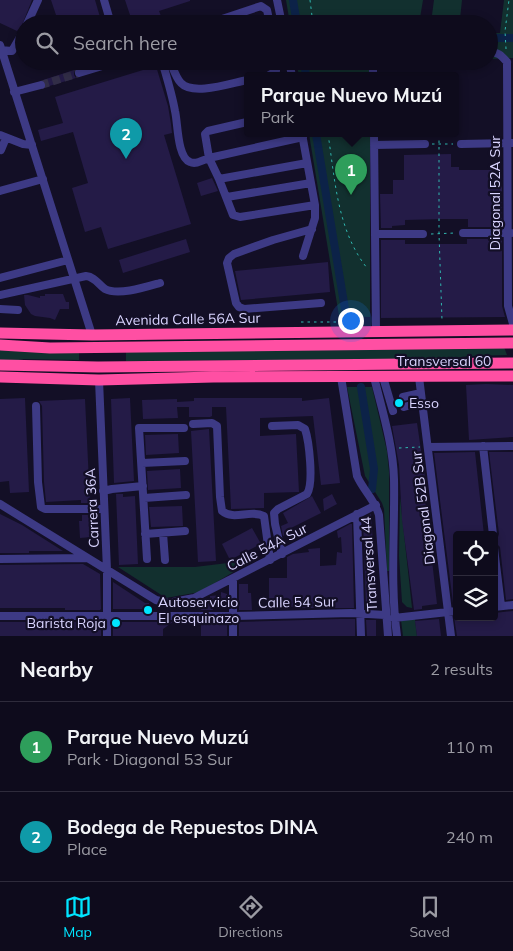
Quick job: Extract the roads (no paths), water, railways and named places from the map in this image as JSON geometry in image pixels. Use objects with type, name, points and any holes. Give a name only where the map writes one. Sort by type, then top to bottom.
[{"type":"highway","points":[[422,344],[464,330]]},
{"type":"highway","points":[[376,331],[513,330]]},
{"type":"highway","name":"Avenida Calle 56A Sur","points":[[0,333],[92,335],[376,331]]},
{"type":"highway","points":[[190,333],[233,346]]},
{"type":"highway","name":"Transversal 60","points":[[375,344],[513,343]]},
{"type":"highway","name":"Avenida Calle 56A Sur","points":[[0,345],[50,348],[375,344]]},
{"type":"highway","name":"Transversal 60","points":[[247,365],[513,363]]},
{"type":"highway","points":[[429,364],[463,376]]},
{"type":"highway","points":[[0,365],[247,365]]},
{"type":"highway","points":[[213,377],[247,365]]},
{"type":"highway","name":"Transversal 60","points":[[379,377],[513,376]]},
{"type":"highway","points":[[0,377],[98,380],[213,377],[379,377]]},
{"type":"street","points":[[31,15],[38,0]]},
{"type":"street","points":[[104,0],[108,15]]},
{"type":"street","points":[[277,0],[280,15]]},
{"type":"street","points":[[230,15],[261,3],[267,10],[268,15]]},
{"type":"street","points":[[15,48],[12,51],[1,49],[92,335]]},
{"type":"street","points":[[498,54],[510,62]]},
{"type":"street","name":"Diagonal 52A Sur","points":[[510,62],[508,306],[513,324]]},
{"type":"street","points":[[79,73],[89,70]]},
{"type":"street","points":[[164,70],[176,113],[177,134],[184,157],[188,162],[194,163],[295,137]]},
{"type":"street","points":[[174,70],[180,83],[188,88],[198,90],[244,81]]},
{"type":"street","points":[[14,92],[41,85]]},
{"type":"street","points":[[244,123],[208,131],[204,138],[209,158],[227,197],[231,213],[236,217],[315,205]]},
{"type":"street","points":[[1,150],[3,137],[32,145]]},
{"type":"street","points":[[303,137],[315,205],[315,218],[303,256]]},
{"type":"street","points":[[374,137],[376,331]]},
{"type":"street","points":[[461,144],[510,143]]},
{"type":"street","points":[[374,145],[425,144]]},
{"type":"street","points":[[219,179],[308,163]]},
{"type":"street","points":[[0,191],[43,179]]},
{"type":"street","points":[[227,197],[311,183]]},
{"type":"street","points":[[312,229],[234,254],[229,258],[227,264],[236,302],[239,307],[321,303]]},
{"type":"street","points":[[463,233],[510,233]]},
{"type":"street","points":[[375,234],[423,234]]},
{"type":"street","points":[[0,278],[68,260]]},
{"type":"street","points":[[0,295],[74,278],[91,276],[103,288],[111,292],[160,283]]},
{"type":"street","points":[[0,309],[18,310]]},
{"type":"street","name":"Transversal 44","points":[[341,377],[358,476],[376,505],[379,515],[388,636]]},
{"type":"street","points":[[379,377],[392,399],[394,411],[383,414]]},
{"type":"street","name":"Transversal 44","points":[[379,377],[383,414],[391,448],[394,477],[394,618],[397,636]]},
{"type":"street","name":"Diagonal 52B Sur","points":[[419,377],[451,636]]},
{"type":"street","name":"Carrera 36A","points":[[98,380],[107,570],[107,636]]},
{"type":"street","points":[[403,397],[421,393]]},
{"type":"street","points":[[404,407],[422,402]]},
{"type":"street","points":[[36,406],[38,482],[41,507],[48,509],[104,509]]},
{"type":"street","points":[[193,424],[212,423],[217,426],[222,511],[229,515],[256,513],[264,516],[270,560]]},
{"type":"street","points":[[272,426],[298,426],[305,429],[311,469],[311,485],[307,494],[274,513],[282,554]]},
{"type":"street","points":[[147,559],[139,428],[184,428]]},
{"type":"street","points":[[428,446],[513,446]]},
{"type":"street","points":[[483,446],[493,531]]},
{"type":"street","points":[[142,463],[186,461]]},
{"type":"street","points":[[104,491],[112,488],[143,486]]},
{"type":"street","points":[[144,498],[186,495]]},
{"type":"street","points":[[0,504],[156,600],[168,602],[168,616]]},
{"type":"street","name":"Calle 54A Sur","points":[[168,602],[194,598],[376,505]]},
{"type":"street","points":[[357,514],[361,636]]},
{"type":"street","points":[[146,534],[185,530]]},
{"type":"street","points":[[163,532],[165,560]]},
{"type":"street","points":[[0,559],[88,558]]},
{"type":"street","points":[[233,579],[233,636]]},
{"type":"street","points":[[498,607],[513,605]]},
{"type":"street","points":[[394,618],[453,611]]},
{"type":"street","name":"Calle 54 Sur","points":[[0,616],[385,615]]},
{"type":"waterway","points":[[293,0],[296,15]]},
{"type":"waterway","points":[[498,38],[513,38]]},
{"type":"waterway","points":[[316,137],[346,315]]},
{"type":"waterway","points":[[361,387],[374,469],[372,489]]},
{"type":"tunnel","points":[[41,85],[79,73]]},
{"type":"place","name":"Bodega de Repuestos DINA","points":[[126,159]]},
{"type":"place","name":"Parque Nuevo Muzú","points":[[351,195]]},
{"type":"place","name":"Esso","points":[[399,403]]},
{"type":"place","name":"Autoservicio El esquinazo","points":[[148,610]]},
{"type":"place","name":"Barista Roja","points":[[116,623]]}]
